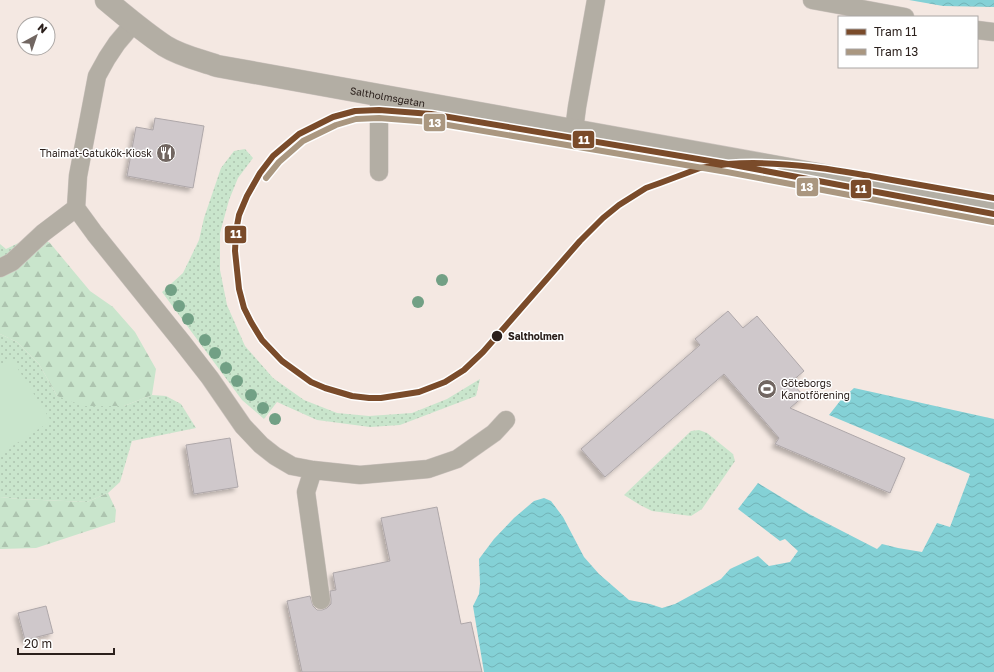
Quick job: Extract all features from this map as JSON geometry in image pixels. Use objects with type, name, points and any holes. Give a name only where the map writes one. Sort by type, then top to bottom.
[{"type":"street","name":"Saltholmsgatan","points":[[106,0],[134,23],[166,46],[184,55],[217,66],[994,206]]},
{"type":"lane","points":[[574,130],[596,0]]},
{"type":"lane","points":[[812,0],[900,16]]},
{"type":"lane","points":[[134,23],[117,43],[97,76],[78,176],[76,208],[210,378],[243,426],[261,445],[292,466],[313,470],[360,475],[428,469],[457,459],[494,433],[506,420]]},
{"type":"lane","points":[[978,30],[994,32]]},
{"type":"lane","points":[[379,95],[380,172]]},
{"type":"lane","points":[[0,268],[12,262],[43,232],[76,208]]},
{"type":"lane","points":[[313,470],[306,492],[321,600]]},
{"type":"green space","points":[[245,149],[253,158],[238,178],[229,200],[220,233],[220,270],[227,305],[245,346],[273,378],[304,400],[337,413],[369,416],[412,413],[447,399],[480,379],[476,396],[400,425],[370,427],[317,420],[277,402],[264,419],[242,400],[162,292],[183,273],[199,240],[204,218],[221,168],[234,151]]},
{"type":"green space","points":[[35,235],[50,243],[0,269],[0,244],[6,249]]},
{"type":"green space","points":[[50,243],[90,291],[113,307],[135,332],[156,369],[152,395],[124,406],[84,406],[57,396],[39,364],[17,342],[0,334],[0,269]]},
{"type":"green space","points":[[0,334],[17,342],[39,364],[57,396],[124,406],[152,395],[166,396],[181,404],[196,428],[132,441],[120,482],[108,493],[87,502],[0,497]]},
{"type":"green space","points":[[11,358],[51,421],[0,454],[0,365]]},
{"type":"green space","points":[[699,430],[707,433],[733,454],[735,461],[702,509],[691,516],[652,511],[624,495],[691,431]]},
{"type":"green space","points":[[108,493],[116,510],[115,522],[36,548],[0,549],[0,497],[87,502]]},
{"type":"water","points":[[909,0],[994,0],[994,7],[943,6]]},
{"type":"water","points":[[854,388],[994,419],[994,672],[484,672],[473,606],[479,594],[479,559],[494,539],[514,518],[534,501],[544,498],[551,501],[563,517],[584,557],[599,574],[629,600],[662,608],[675,604],[721,579],[730,569],[758,556],[769,566],[790,562],[798,551],[785,539],[780,541],[738,509],[758,483],[809,514],[877,549],[882,544],[922,552],[937,523],[950,527],[970,474],[829,415],[840,401]]},
{"type":"building","name":"Thaimat-Gatukök-Kiosk","points":[[155,118],[204,126],[193,188],[127,176],[136,127],[153,130]]},
{"type":"building","name":"Göteborgs Kanotförening","points":[[728,311],[743,328],[757,316],[804,371],[791,382],[804,396],[790,408],[905,458],[890,493],[775,444],[779,438],[724,374],[605,477],[581,449],[700,345],[695,339]]},
{"type":"building","points":[[230,438],[238,487],[194,494],[186,445]]},
{"type":"building","points":[[437,507],[461,624],[471,622],[482,672],[302,672],[287,601],[310,596],[313,606],[317,610],[327,608],[331,604],[330,591],[336,590],[333,573],[390,561],[381,518]]},
{"type":"building","points":[[46,606],[53,633],[25,640],[18,613]]},
{"type":"tram line","name":"11","points":[[379,110],[431,114],[728,164],[700,168],[646,188],[619,205],[603,218],[580,241],[483,352],[464,370],[445,382],[419,392],[381,398],[352,396],[311,382],[282,361],[262,340],[244,308],[239,289],[235,251],[236,231],[239,215],[247,196],[260,173],[273,156],[299,134],[333,117],[355,111],[379,110]]},
{"type":"tram line","name":"13","points":[[266,178],[279,162],[303,141],[336,125],[356,119],[379,118],[430,122],[727,172],[993,222]]},
{"type":"tram line","name":"11","points":[[728,164],[769,163],[810,167],[994,198]]},
{"type":"tram line","name":"11","points":[[728,164],[994,214]]},
{"type":"place","name":"Thaimat-Gatukök-Kiosk","points":[[166,153]]},
{"type":"place","name":"Saltholmen","points":[[497,336]]},
{"type":"place","name":"Göteborgs Kanotförening","points":[[767,389]]}]
